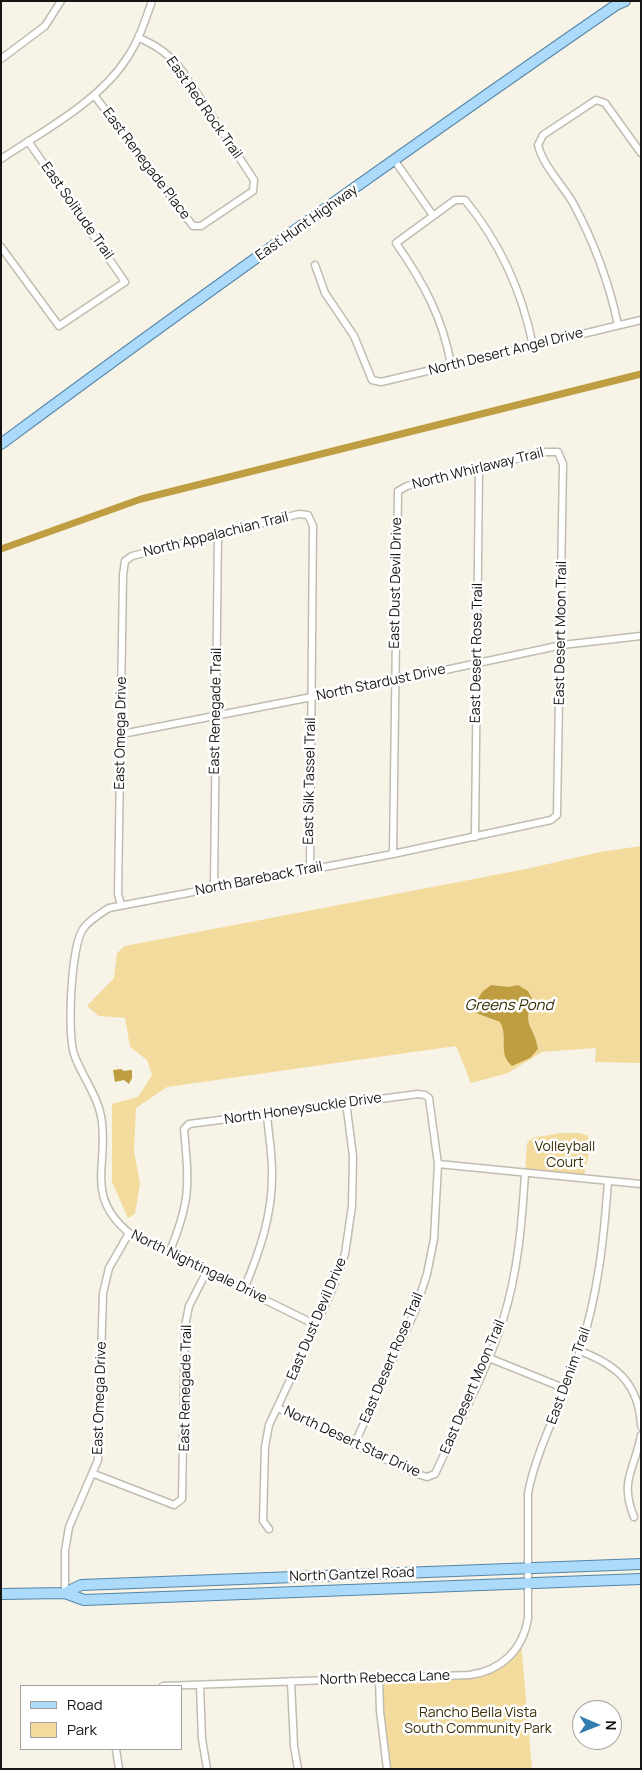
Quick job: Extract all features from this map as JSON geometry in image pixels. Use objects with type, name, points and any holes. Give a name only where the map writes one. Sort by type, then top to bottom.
[{"type":"main road","name":"East Hunt Highway","points":[[1,444],[149,335],[620,2]]},
{"type":"main road","name":"North Gantzel Road","points":[[65,1593],[81,1585],[641,1564]]},
{"type":"main road","name":"North Gantzel Road","points":[[1,1594],[65,1593],[84,1600],[641,1579]]},
{"type":"street","points":[[1,59],[45,26],[62,1]]},
{"type":"street","points":[[1,160],[94,95],[126,60],[139,38],[152,1]]},
{"type":"street","name":"East Red Rock Trail","points":[[139,38],[158,46],[172,58],[254,180],[253,191],[201,226]]},
{"type":"street","name":"East Renegade Place","points":[[94,95],[193,226],[201,226]]},
{"type":"street","points":[[618,325],[601,261],[568,194],[540,154],[538,144],[544,136],[596,100],[605,103],[641,153]]},
{"type":"street","name":"East Solitude Trail","points":[[1,247],[58,326],[126,282],[28,141]]},
{"type":"street","points":[[395,161],[432,214]]},
{"type":"street","points":[[451,366],[446,336],[433,303],[413,267],[396,243],[432,214],[455,200],[466,200],[495,241],[512,274],[526,313],[533,346]]},
{"type":"street","name":"North Desert Angel Drive","points":[[315,265],[325,293],[354,336],[372,380],[381,382],[641,320]]},
{"type":"street","name":"North Whirlaway Trail","points":[[398,492],[407,486],[552,450],[558,452]]},
{"type":"street","name":"East Desert Moon Trail","points":[[557,815],[562,645],[563,464],[558,452]]},
{"type":"street","name":"East Desert Rose Trail","points":[[475,837],[479,469]]},
{"type":"street","name":"East Dust Devil Drive","points":[[393,854],[398,492]]},
{"type":"street","name":"North Appalachian Trail","points":[[125,561],[132,556],[218,533],[299,514],[308,516]]},
{"type":"street","name":"East Silk Tassel Trail","points":[[308,516],[313,526],[310,869]]},
{"type":"street","name":"East Renegade Trail","points":[[214,888],[218,533]]},
{"type":"street","name":"East Omega Drive","points":[[121,905],[118,894],[123,575],[125,561]]},
{"type":"street","name":"North Stardust Drive","points":[[122,734],[394,682],[562,645],[641,636]]},
{"type":"street","name":"North Bareback Trail","points":[[72,1046],[72,990],[76,942],[83,929],[93,918],[109,908],[475,837],[551,820],[557,815]]},
{"type":"street","name":"North Nightingale Drive","points":[[72,1046],[79,1068],[99,1106],[103,1127],[101,1180],[103,1202],[115,1221],[129,1233],[316,1325]]},
{"type":"street","name":"East Desert Rose Trail","points":[[354,1443],[415,1311],[427,1274],[434,1239],[438,1164],[429,1098],[425,1094]]},
{"type":"street","name":"North Honeysuckle Drive","points":[[169,1253],[182,1222],[188,1192],[189,1170],[184,1129],[188,1124],[346,1102],[425,1094]]},
{"type":"street","name":"East Dust Devil Drive","points":[[269,1529],[263,1521],[265,1447],[269,1425],[340,1272],[349,1231],[353,1156],[346,1102]]},
{"type":"street","points":[[244,1289],[265,1237],[272,1192],[267,1113]]},
{"type":"street","points":[[438,1164],[641,1184]]},
{"type":"street","name":"East Desert Moon Trail","points":[[427,1477],[435,1474],[488,1358],[502,1321],[517,1261],[525,1173]]},
{"type":"street","name":"East Denim Trail","points":[[527,1569],[528,1493],[532,1473],[580,1352],[596,1285],[608,1180]]},
{"type":"street","name":"East Omega Drive","points":[[65,1593],[65,1551],[69,1527],[76,1507],[94,1474],[100,1447],[103,1293],[109,1268],[129,1233]]},
{"type":"street","name":"East Renegade Trail","points":[[94,1474],[174,1505],[182,1499],[185,1326],[189,1306],[207,1271]]},
{"type":"street","points":[[580,1352],[607,1364],[625,1378],[638,1402],[641,1426]]},
{"type":"street","points":[[488,1358],[566,1389]]},
{"type":"street","name":"North Desert Star Drive","points":[[278,1408],[354,1443],[414,1474],[427,1477]]},
{"type":"street","points":[[634,1517],[626,1494],[641,1435]]},
{"type":"street","name":"North Rebecca Lane","points":[[182,1685],[484,1673],[518,1648],[526,1632],[527,1569]]},
{"type":"street","points":[[379,1678],[380,1711],[387,1769]]},
{"type":"street","points":[[291,1681],[294,1746],[298,1769]]},
{"type":"street","points":[[200,1685],[202,1739],[207,1769]]},
{"type":"street","points":[[116,1750],[119,1769]]},
{"type":"green space","points":[[641,846],[641,1063],[595,1062],[596,1048],[542,1052],[508,1073],[471,1083],[456,1046],[167,1087],[136,1108],[134,1151],[140,1183],[135,1214],[128,1218],[112,1182],[112,1104],[138,1097],[152,1075],[147,1060],[130,1047],[125,1018],[99,1016],[87,1006],[114,978],[117,953],[125,946],[526,869],[600,852]]},
{"type":"green space","name":"Volleyball Court","points":[[561,1133],[580,1133],[588,1136],[590,1149],[583,1179],[525,1173],[527,1143],[532,1138]]},
{"type":"green space","name":"Rancho Bella Vista South Community Park","points":[[521,1643],[532,1769],[391,1769],[379,1678],[487,1671]]},
{"type":"water","name":"Greens Pond","points":[[491,985],[509,987],[518,985],[528,991],[532,999],[528,1021],[538,1049],[530,1058],[512,1066],[505,1056],[504,1034],[500,1022],[476,1013],[475,1004],[482,992]]},
{"type":"water","points":[[122,1069],[123,1071],[132,1070],[132,1078],[129,1084],[124,1080],[115,1082],[113,1070]]},
{"type":"waterway","points":[[1,549],[141,499],[641,374]]}]
